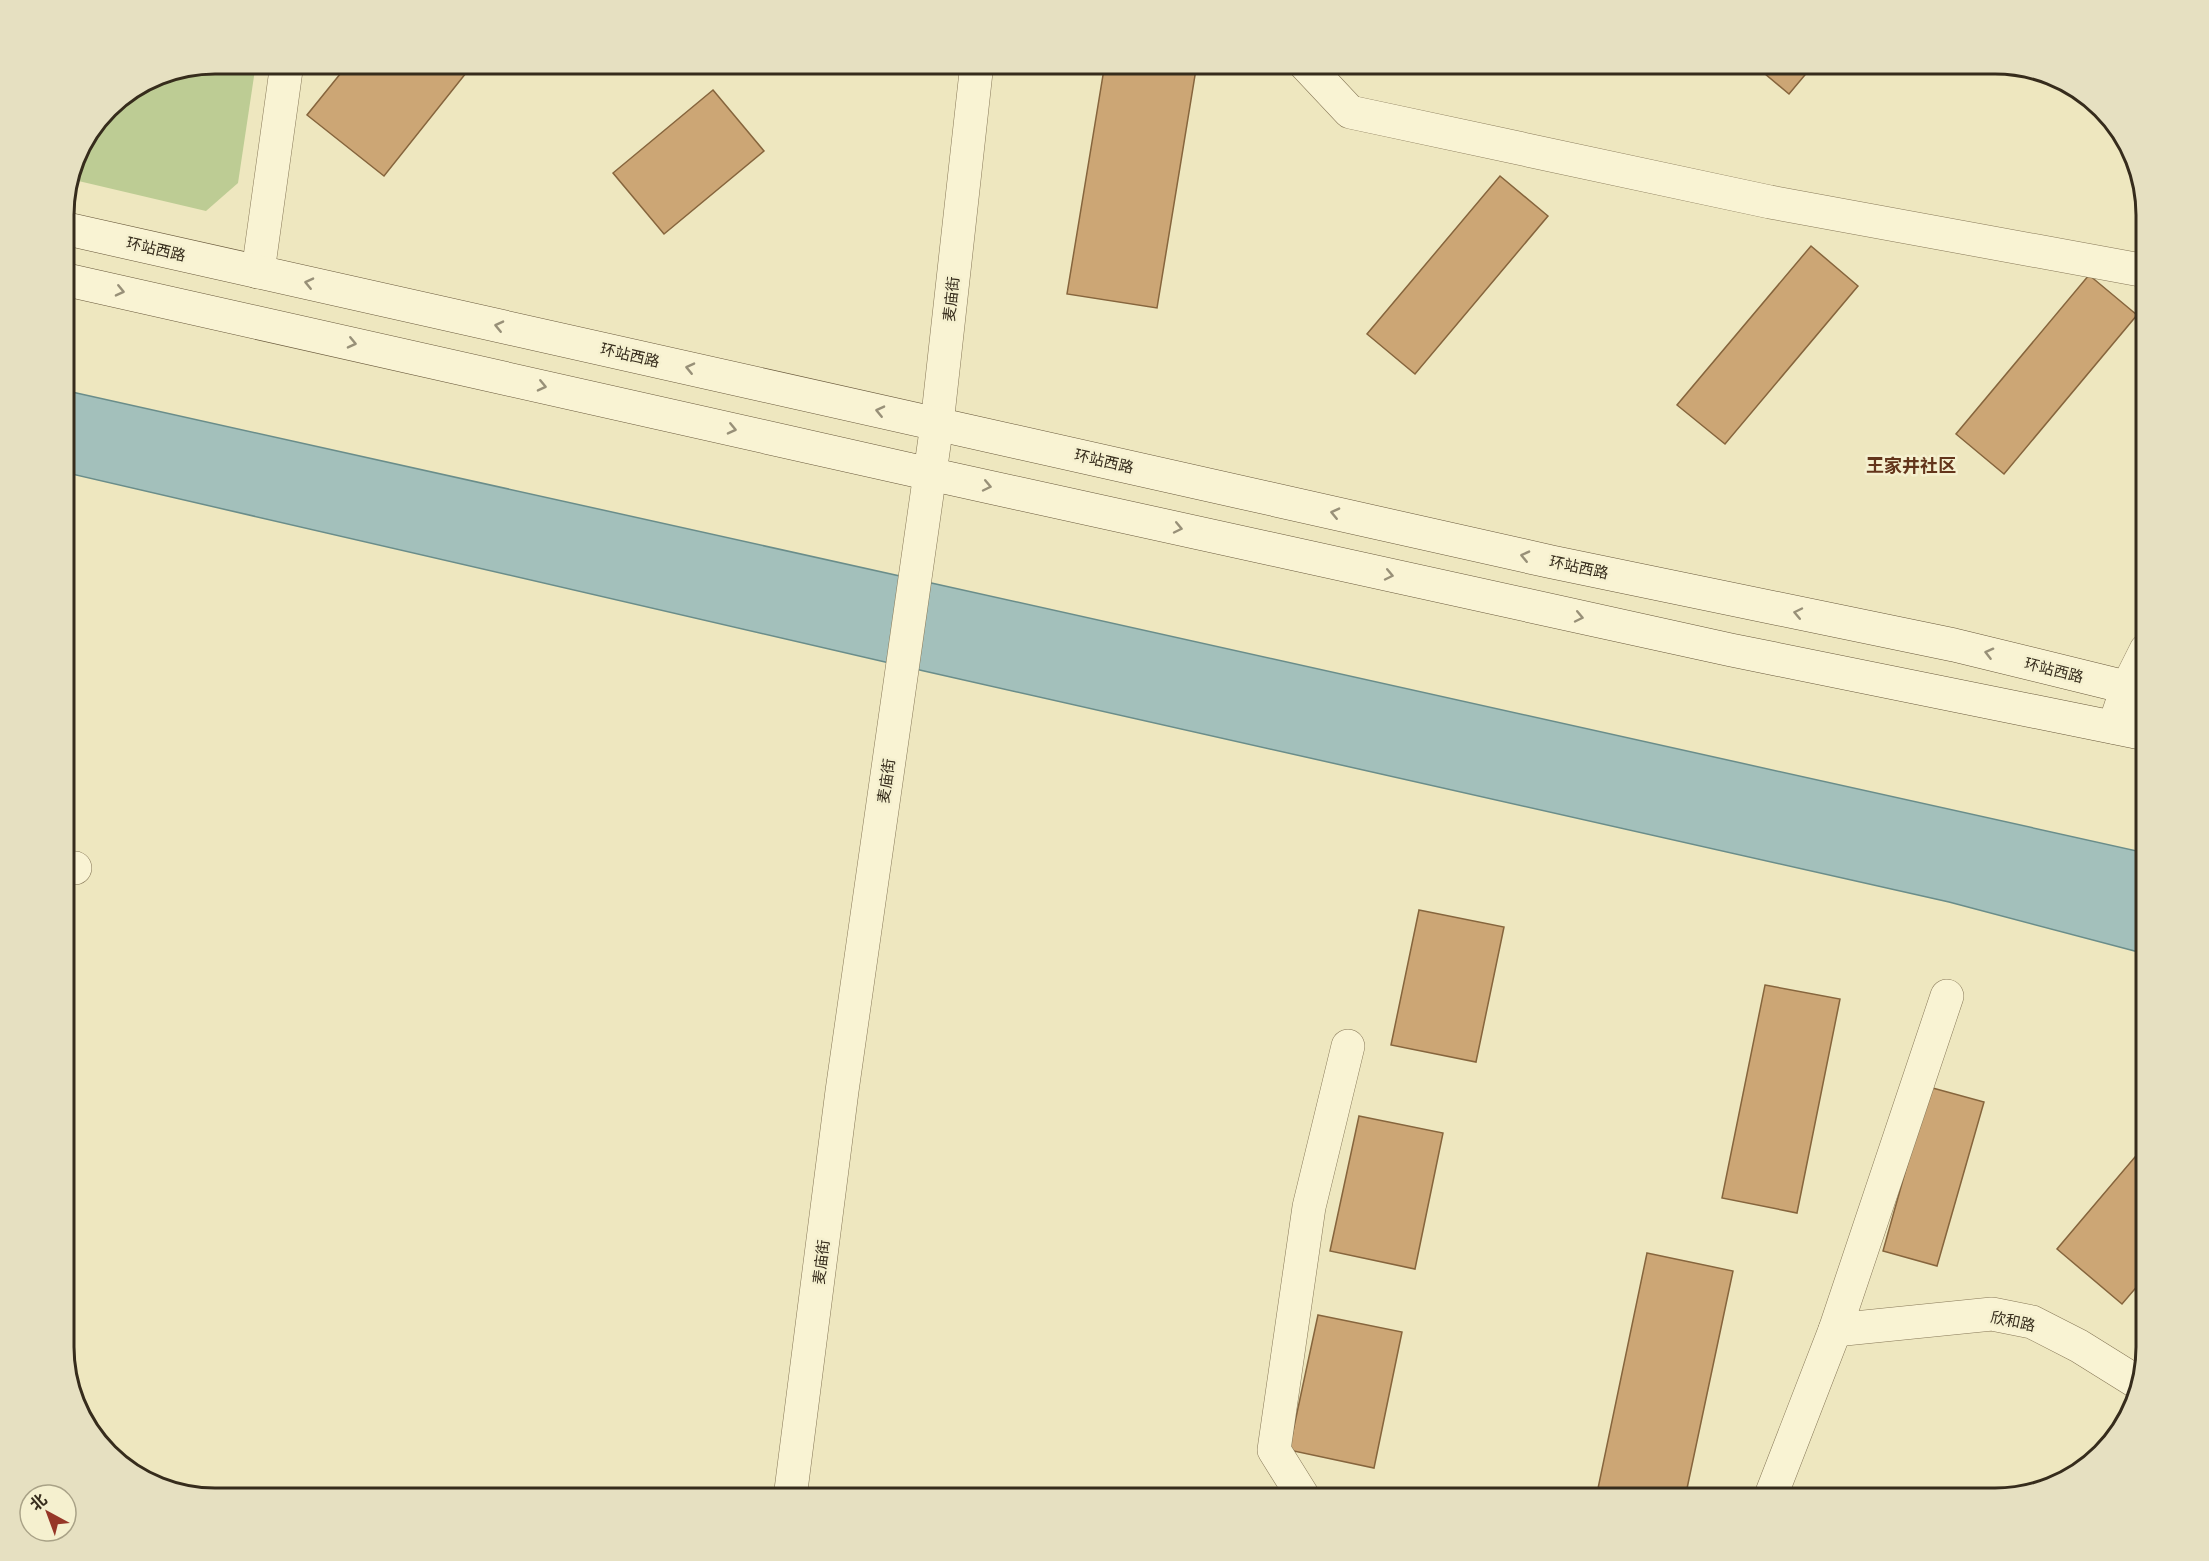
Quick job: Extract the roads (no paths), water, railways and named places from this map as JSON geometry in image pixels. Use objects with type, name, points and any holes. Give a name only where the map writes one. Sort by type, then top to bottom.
[{"type":"main road","points":[[258,272],[285,74]]},
{"type":"main road","name":"麦庙街","points":[[791,1488],[842,1091],[937,424],[976,74]]},
{"type":"main road","points":[[1314,74],[1350,112],[1770,202],[2136,269]]},
{"type":"main road","name":"环站西路","points":[[74,230],[1552,562],[1954,645],[2136,690]]},
{"type":"main road","points":[[74,281],[930,474],[1731,650],[2136,732]]},
{"type":"main road","points":[[2114,727],[2136,692]]},
{"type":"main road","points":[[1774,1488],[1835,1330],[1947,996]]},
{"type":"main road","points":[[1298,1488],[1274,1450],[1309,1207],[1348,1046]]},
{"type":"main road","name":"欣和路","points":[[1835,1330],[1992,1314],[2032,1322],[2079,1346],[2132,1379]]},
{"type":"water","points":[[74,392],[2136,851],[2136,951],[1949,902],[924,671],[74,475]]},
{"type":"district","name":"王家井社区","points":[[1911,465]]}]
